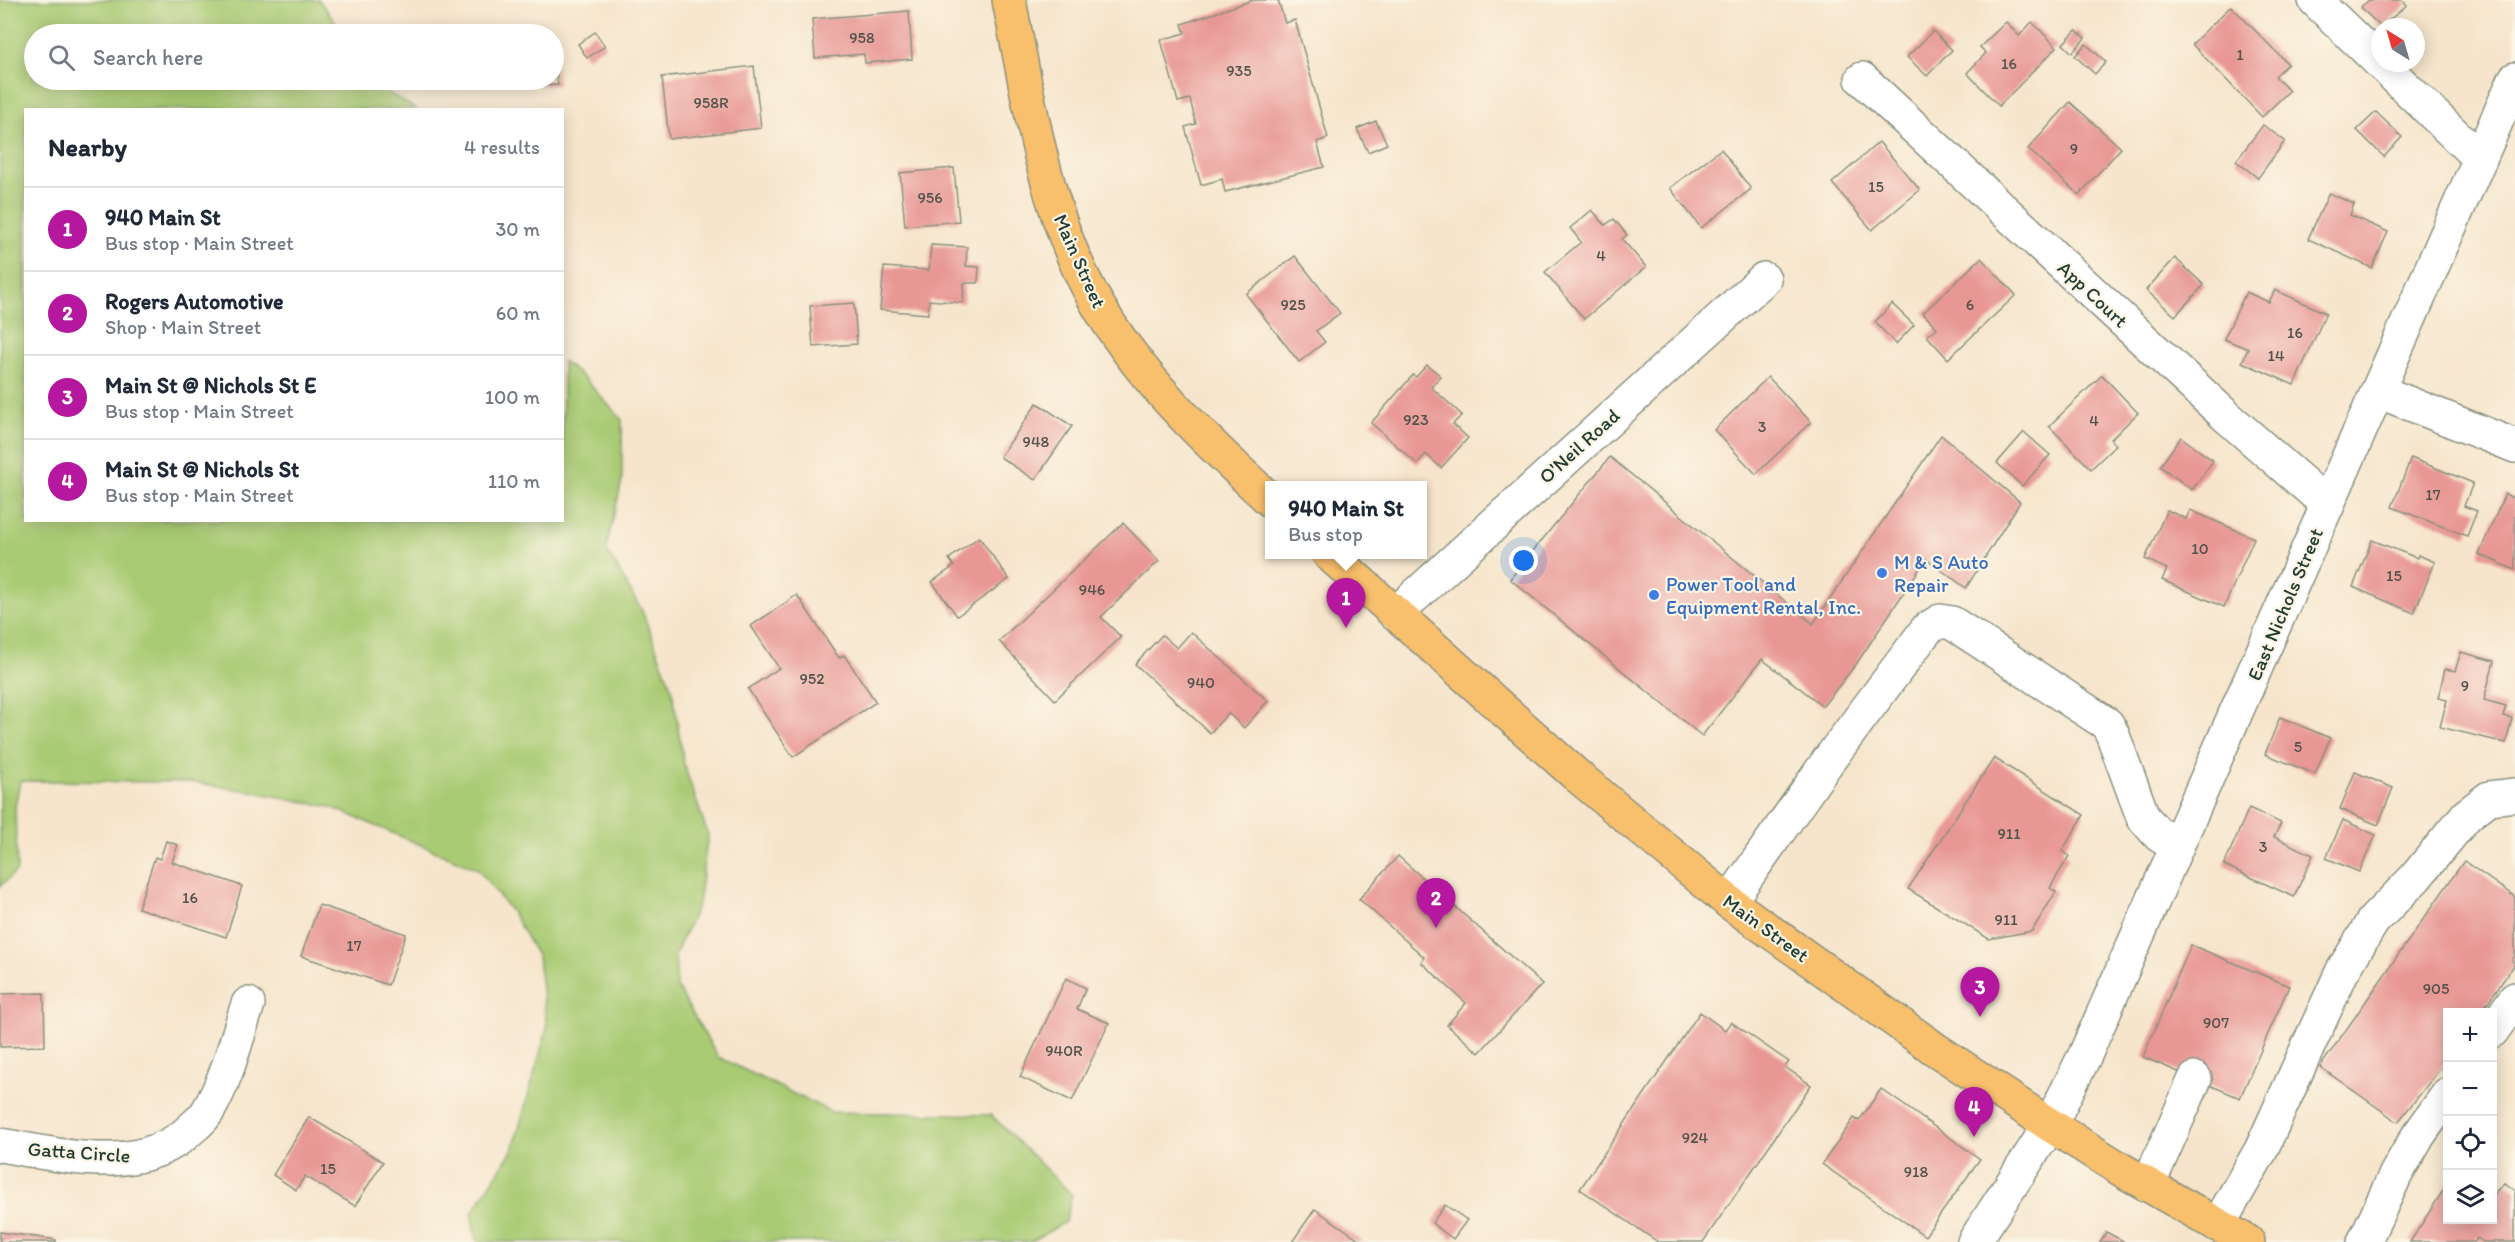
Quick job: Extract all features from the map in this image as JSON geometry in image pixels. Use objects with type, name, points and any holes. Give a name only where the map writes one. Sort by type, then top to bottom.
[{"type":"main road","name":"Main Street","points":[[1009,0],[1049,184],[1060,220],[1092,294],[1116,332],[1168,399],[1213,447],[1265,496]]},
{"type":"main road","name":"Main Street","points":[[1333,559],[1608,803],[1729,902],[1935,1049],[2050,1125],[2148,1185],[2248,1242]]},
{"type":"street","points":[[2315,0],[2480,159]]},
{"type":"street","name":"App Court","points":[[1862,79],[2225,415],[2328,505]]},
{"type":"street","name":"East Nichols Street","points":[[1974,1242],[2050,1125],[2085,1055],[2515,79]]},
{"type":"street","name":"O'Neil Road","points":[[1395,614],[1764,279]]},
{"type":"street","points":[[2378,391],[2515,446]]},
{"type":"street","points":[[1729,902],[1828,760],[1928,629],[1940,621],[1952,622],[2107,724],[2143,817],[2156,832],[2177,846]]},
{"type":"street","points":[[2218,1224],[2261,1150],[2342,972],[2373,921],[2415,878],[2467,815],[2489,798],[2515,795]]},
{"type":"street","points":[[2497,1025],[2515,999]]},
{"type":"street","name":"Gatta Circle","points":[[0,1145],[67,1155],[136,1158],[182,1138],[206,1114],[217,1095],[248,1004]]},
{"type":"street","points":[[2148,1185],[2195,1079]]},
{"type":"street","points":[[2364,1242],[2401,1166],[2443,1102]]},
{"type":"green space","points":[[0,0],[319,0],[337,24],[24,24],[24,90],[386,90],[414,108],[24,108],[24,522],[564,522],[564,362],[586,380],[622,420],[622,481],[606,549],[642,611],[672,689],[684,765],[708,835],[698,904],[675,955],[677,987],[718,1057],[831,1112],[991,1115],[1072,1195],[1065,1222],[1031,1242],[478,1242],[475,1239],[472,1213],[513,1149],[547,1029],[538,957],[513,914],[478,869],[331,807],[249,791],[190,782],[20,781],[15,807],[17,871],[0,886]]},
{"type":"building","points":[[1253,0],[1278,0],[1285,23],[1295,20],[1328,138],[1317,142],[1324,167],[1225,192],[1222,179],[1201,185],[1185,127],[1196,124],[1190,99],[1178,102],[1161,40],[1185,33],[1182,24]]},
{"type":"building","points":[[2369,0],[2402,0],[2407,5],[2392,18],[2372,18],[2361,8]]},
{"type":"building","points":[[2231,6],[2288,64],[2275,76],[2289,91],[2262,117],[2192,44]]},
{"type":"building","points":[[909,11],[912,59],[865,63],[864,54],[815,58],[812,19]]},
{"type":"building","points":[[2006,22],[2019,36],[2032,22],[2057,47],[1999,106],[1967,73],[1986,53],[1980,47]]},
{"type":"building","points":[[2076,30],[2085,38],[2072,53],[2063,44]]},
{"type":"building","points":[[1933,31],[1952,50],[1927,76],[1907,57]]},
{"type":"building","points":[[595,32],[605,46],[587,58],[578,44]]},
{"type":"building","points":[[2086,44],[2106,62],[2095,74],[2075,56]]},
{"type":"building","points":[[754,66],[761,128],[669,139],[662,77]]},
{"type":"building","points":[[2070,102],[2121,148],[2079,195],[2028,149]]},
{"type":"building","points":[[2376,112],[2402,137],[2384,157],[2357,130]]},
{"type":"building","points":[[1376,121],[1387,144],[1368,152],[1357,129]]},
{"type":"building","points":[[2263,125],[2285,141],[2258,178],[2236,161]]},
{"type":"building","points":[[1879,142],[1920,190],[1872,230],[1832,183]]},
{"type":"building","points":[[1721,149],[1751,189],[1701,228],[1670,188]]},
{"type":"building","points":[[954,168],[959,221],[905,226],[900,173]]},
{"type":"building","points":[[2329,193],[2354,204],[2350,215],[2388,232],[2372,268],[2308,239]]},
{"type":"building","points":[[1592,210],[1605,225],[1614,219],[1627,235],[1622,239],[1646,267],[1584,319],[1545,272],[1581,242],[1570,228]]},
{"type":"building","points":[[931,245],[967,247],[966,266],[979,267],[978,283],[964,283],[963,303],[929,300],[928,314],[880,310],[884,267],[929,270]]},
{"type":"building","points":[[1295,256],[1340,313],[1316,331],[1325,342],[1299,362],[1246,294]]},
{"type":"building","points":[[1981,258],[2016,295],[1948,359],[1927,336],[1937,328],[1923,313]]},
{"type":"building","points":[[2175,258],[2204,285],[2175,316],[2146,290]]},
{"type":"building","points":[[2275,290],[2326,313],[2294,385],[2242,362],[2248,349],[2224,339],[2246,292],[2269,302]]},
{"type":"building","points":[[854,303],[857,344],[813,347],[810,306]]},
{"type":"building","points":[[1892,304],[1914,325],[1896,344],[1875,322]]},
{"type":"building","points":[[1427,365],[1441,376],[1431,387],[1462,415],[1453,424],[1468,438],[1441,468],[1426,454],[1417,464],[1371,423],[1413,375],[1416,377]]},
{"type":"building","points":[[2102,375],[2138,413],[2111,439],[2116,445],[2091,469],[2049,426]]},
{"type":"building","points":[[1768,377],[1811,422],[1756,474],[1714,430]]},
{"type":"building","points":[[1037,403],[1072,426],[1035,480],[1000,457]]},
{"type":"building","points":[[2024,432],[2050,455],[2022,486],[1997,463]]},
{"type":"building","name":"Power Tool and Equipment Rental, Inc.","points":[[1941,435],[2020,502],[1966,588],[1926,559],[1857,663],[1823,706],[1762,659],[1702,736],[1510,579],[1610,457],[1813,624]]},
{"type":"building","points":[[2181,437],[2213,461],[2192,490],[2160,466]]},
{"type":"building","points":[[2411,458],[2473,483],[2464,506],[2477,511],[2467,536],[2392,507]]},
{"type":"building","points":[[2505,494],[2515,499],[2515,570],[2479,554]]},
{"type":"building","points":[[2167,510],[2186,519],[2190,510],[2254,538],[2224,607],[2162,580],[2167,569],[2145,559]]},
{"type":"building","points":[[1123,523],[1159,561],[1101,617],[1121,637],[1055,700],[999,641]]},
{"type":"building","points":[[979,537],[1009,579],[957,616],[932,582],[954,566],[949,559]]},
{"type":"building","points":[[2372,540],[2417,558],[2418,555],[2435,562],[2414,613],[2353,587]]},
{"type":"building","points":[[797,595],[839,658],[844,655],[876,702],[793,757],[748,689],[779,668],[751,626]]},
{"type":"building","points":[[1191,632],[1268,701],[1244,728],[1228,713],[1210,733],[1135,664],[1162,635],[1177,648]]},
{"type":"building","points":[[2461,652],[2494,661],[2484,700],[2506,706],[2503,716],[2512,718],[2506,743],[2440,727],[2447,700],[2438,698],[2445,669],[2455,671]]},
{"type":"building","points":[[2280,717],[2330,738],[2315,774],[2265,754]]},
{"type":"building","points":[[1994,758],[2084,815],[2062,851],[2069,856],[2050,888],[2056,892],[2032,931],[1989,939],[1908,889]]},
{"type":"building","points":[[2355,772],[2393,788],[2378,825],[2340,809]]},
{"type":"building","points":[[2249,808],[2281,823],[2274,837],[2313,855],[2294,897],[2224,865]]},
{"type":"building","points":[[2343,820],[2376,835],[2359,872],[2326,858]]},
{"type":"building","points":[[166,841],[178,845],[172,862],[242,886],[226,937],[138,908],[155,857],[160,859]]},
{"type":"building","points":[[1398,856],[1542,984],[1479,1053],[1447,1025],[1466,1003],[1421,962],[1424,957],[1359,899]]},
{"type":"building","points":[[2464,861],[2515,897],[2515,956],[2512,960],[2515,964],[2484,1008],[2443,1008],[2443,1065],[2398,1122],[2320,1067]]},
{"type":"building","points":[[319,905],[406,934],[388,985],[301,956]]},
{"type":"building","points":[[2191,945],[2289,986],[2240,1098],[2143,1057]]},
{"type":"building","points":[[1066,978],[1086,988],[1077,1009],[1109,1023],[1072,1101],[1020,1077]]},
{"type":"building","points":[[44,993],[45,1046],[0,1047],[0,994]]},
{"type":"building","points":[[1700,1012],[1725,1030],[1731,1022],[1789,1062],[1785,1067],[1811,1085],[1703,1242],[1658,1242],[1580,1189]]},
{"type":"building","points":[[1881,1089],[1980,1159],[1925,1236],[1822,1164],[1854,1118],[1859,1121]]},
{"type":"building","points":[[309,1117],[383,1162],[355,1206],[305,1176],[296,1190],[273,1175]]},
{"type":"building","points":[[2504,1183],[2515,1190],[2515,1242],[2483,1242],[2477,1238],[2475,1242],[2410,1242],[2443,1191],[2443,1224],[2497,1224],[2497,1191]]},
{"type":"building","points":[[1445,1205],[1467,1220],[1453,1239],[1432,1223]]},
{"type":"building","points":[[1315,1209],[1363,1242],[1292,1242]]},
{"type":"building","points":[[0,1232],[56,1240],[56,1242],[0,1242]]},
{"type":"building","points":[[2106,1232],[2125,1242],[2100,1242]]},
{"type":"place","name":"M & S Auto Repair","points":[[1882,573]]},
{"type":"place","name":"Power Tool and Equipment Rental, Inc.","points":[[1654,595]]},
{"type":"place","name":"940 Main St","points":[[1346,628]]},
{"type":"place","name":"Rogers Automotive","points":[[1436,928]]},
{"type":"place","name":"Main St @ Nichols St E","points":[[1980,1017]]},
{"type":"place","name":"Main St @ Nichols St","points":[[1974,1137]]}]
